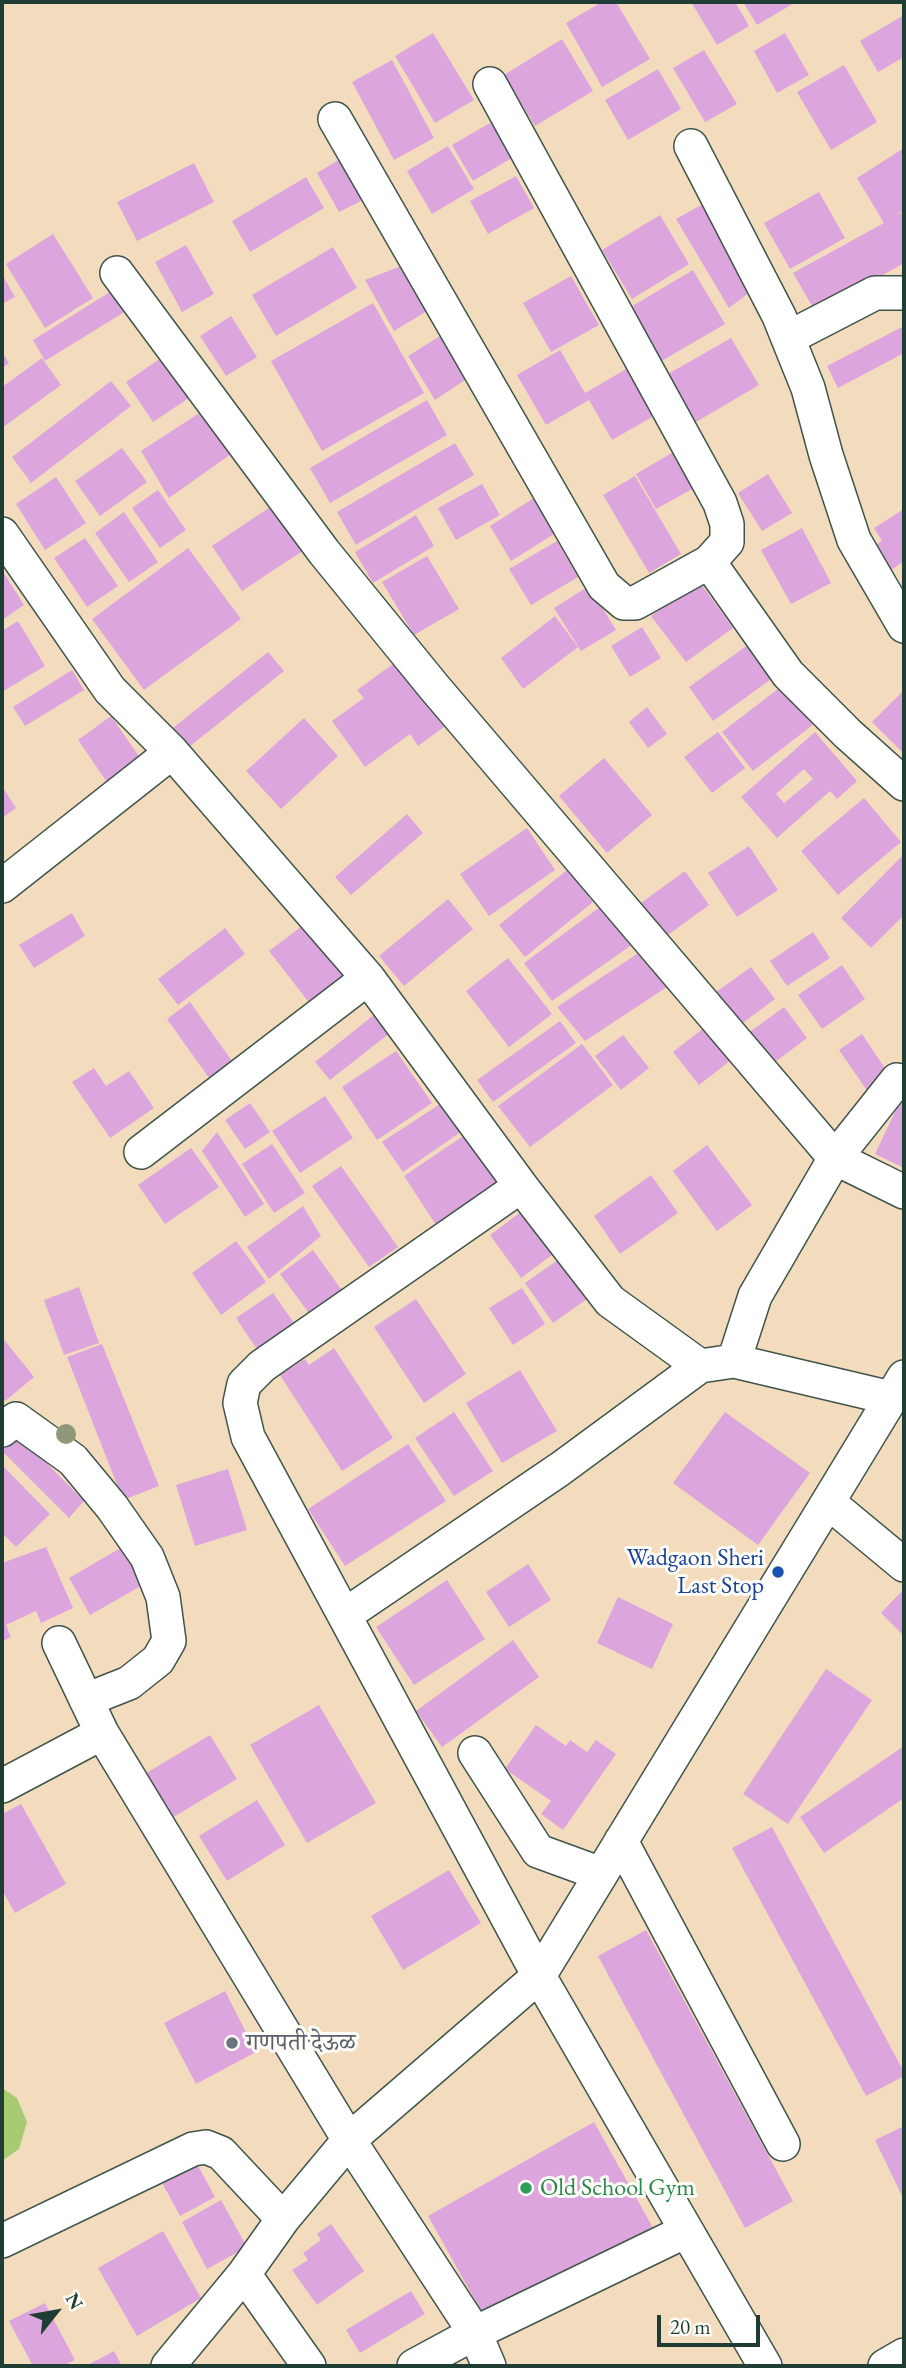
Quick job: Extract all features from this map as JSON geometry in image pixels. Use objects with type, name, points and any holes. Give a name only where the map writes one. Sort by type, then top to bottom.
[{"type":"street","points":[[335,118],[604,586],[624,603],[635,603],[709,562],[727,542],[727,524],[720,503],[490,83]]},
{"type":"street","points":[[691,146],[788,338],[808,387],[854,540],[904,626]]},
{"type":"street","points":[[117,272],[333,562],[434,687],[835,1158],[904,1192]]},
{"type":"street","points":[[788,338],[875,293],[904,293]]},
{"type":"street","points":[[2,534],[110,690],[172,752],[368,978],[521,1186],[611,1301],[700,1366]]},
{"type":"street","points":[[709,562],[788,674],[848,734],[904,784]]},
{"type":"street","points":[[2,886],[172,752]]},
{"type":"street","points":[[141,1152],[368,978]]},
{"type":"street","points":[[734,1361],[754,1296],[835,1158],[897,1080]]},
{"type":"street","points":[[521,1186],[262,1366],[244,1384],[240,1404],[248,1437],[539,1976],[765,2366]]},
{"type":"street","points":[[168,2366],[244,2274],[283,2219],[349,2140],[539,1976],[898,1387],[734,1361],[700,1366],[559,1469],[345,1615]]},
{"type":"street","points":[[2,1430],[16,1419],[73,1460],[112,1507],[146,1557],[163,1597],[169,1641],[158,1660],[129,1683],[86,1700]]},
{"type":"street","points":[[828,1502],[904,1565]]},
{"type":"street","points":[[59,1643],[102,1733],[349,2140],[475,2333],[489,2366]]},
{"type":"street","points":[[2,1786],[102,1733]]},
{"type":"street","points":[[475,1753],[538,1851],[601,1874]]},
{"type":"street","points":[[621,1841],[783,2144]]},
{"type":"street","points":[[2,2241],[193,2149],[206,2147],[221,2153],[283,2219]]},
{"type":"street","points":[[414,2366],[475,2333],[686,2231]]},
{"type":"street","points":[[244,2274],[309,2366]]},
{"type":"street","points":[[885,2366],[904,2355]]},
{"type":"green space","points":[[2,2088],[17,2098],[27,2122],[19,2149],[2,2161]]},
{"type":"building","points":[[602,2],[616,2],[650,59],[602,87],[566,23]]},
{"type":"building","points":[[691,2],[735,2],[749,26],[717,45]]},
{"type":"building","points":[[743,2],[796,2],[757,25]]},
{"type":"building","points":[[904,15],[904,57],[878,72],[860,41]]},
{"type":"building","points":[[433,33],[474,100],[435,123],[395,56]]},
{"type":"building","points":[[785,33],[809,75],[777,93],[754,51]]},
{"type":"building","points":[[562,39],[593,91],[535,126],[504,75]]},
{"type":"building","points":[[704,50],[737,104],[705,122],[673,68]]},
{"type":"building","points":[[392,60],[434,138],[394,160],[352,82]]},
{"type":"building","points":[[844,65],[877,122],[831,150],[797,92]]},
{"type":"building","points":[[658,69],[681,109],[628,140],[605,100]]},
{"type":"building","points":[[495,120],[515,156],[473,181],[452,145]]},
{"type":"building","points":[[448,146],[474,189],[432,214],[407,171]]},
{"type":"building","points":[[904,148],[904,210],[893,217],[904,211],[904,263],[816,313],[793,273],[884,223],[857,178]]},
{"type":"building","points":[[347,155],[369,197],[339,212],[317,173]]},
{"type":"building","points":[[194,163],[214,202],[137,241],[117,202]]},
{"type":"building","points":[[516,176],[534,208],[488,234],[470,201]]},
{"type":"building","points":[[306,177],[324,208],[250,252],[232,221]]},
{"type":"building","points":[[819,192],[845,238],[790,269],[764,223]]},
{"type":"building","points":[[701,205],[758,286],[729,308],[676,219]]},
{"type":"building","points":[[660,215],[689,264],[632,299],[602,250]]},
{"type":"building","points":[[53,234],[93,298],[45,328],[6,264]]},
{"type":"building","points":[[186,245],[214,294],[182,312],[155,262]]},
{"type":"building","points":[[333,247],[357,288],[276,336],[252,295]]},
{"type":"building","points":[[401,266],[427,311],[394,331],[365,280]]},
{"type":"building","points":[[693,270],[725,324],[660,362],[629,308]]},
{"type":"building","points":[[2,274],[15,297],[2,304]]},
{"type":"building","points":[[571,276],[599,325],[551,352],[523,303]]},
{"type":"building","points":[[113,290],[126,311],[45,361],[33,340]]},
{"type":"building","points":[[373,303],[424,393],[322,451],[271,361]]},
{"type":"building","points":[[231,316],[257,357],[226,376],[200,336]]},
{"type":"building","points":[[904,326],[904,353],[838,388],[827,366]]},
{"type":"building","points":[[451,329],[477,372],[435,400],[408,356]]},
{"type":"building","points":[[731,338],[759,385],[696,422],[668,374]]},
{"type":"building","points":[[560,350],[585,393],[633,365],[661,412],[612,440],[589,400],[546,425],[517,375]]},
{"type":"building","points":[[2,352],[9,363],[2,368]]},
{"type":"building","points":[[164,356],[192,396],[153,422],[126,382]]},
{"type":"building","points":[[42,358],[61,385],[2,428],[2,387]]},
{"type":"building","points":[[111,381],[131,406],[31,483],[12,457]]},
{"type":"building","points":[[427,400],[447,435],[330,503],[310,468]]},
{"type":"building","points":[[204,410],[231,454],[169,498],[141,451]]},
{"type":"building","points":[[455,443],[474,475],[356,545],[337,512]]},
{"type":"building","points":[[122,448],[147,482],[100,516],[75,481]]},
{"type":"building","points":[[675,451],[696,487],[656,509],[636,474]]},
{"type":"building","points":[[768,474],[792,513],[762,531],[738,493]]},
{"type":"building","points":[[635,476],[681,554],[649,573],[603,495]]},
{"type":"building","points":[[56,477],[86,523],[45,550],[16,504]]},
{"type":"building","points":[[482,484],[500,515],[456,540],[438,508]]},
{"type":"building","points":[[158,490],[186,530],[160,548],[132,508]]},
{"type":"building","points":[[540,494],[562,529],[511,561],[490,526]]},
{"type":"building","points":[[273,505],[304,550],[242,591],[212,546]]},
{"type":"building","points":[[904,509],[904,561],[887,573],[871,548],[882,541],[874,528]]},
{"type":"building","points":[[124,512],[158,562],[129,582],[95,533]]},
{"type":"building","points":[[416,515],[434,546],[373,583],[355,552]]},
{"type":"building","points":[[802,528],[831,583],[791,604],[761,550]]},
{"type":"building","points":[[85,538],[118,586],[87,607],[54,558]]},
{"type":"building","points":[[557,541],[578,577],[531,605],[509,569]]},
{"type":"building","points":[[188,548],[241,619],[144,690],[92,619]]},
{"type":"building","points":[[427,556],[459,609],[414,635],[382,582]]},
{"type":"building","points":[[2,570],[24,605],[2,620]]},
{"type":"building","points":[[699,581],[733,628],[686,662],[651,616]]},
{"type":"building","points":[[589,586],[616,630],[581,651],[554,608]]},
{"type":"building","points":[[555,616],[578,647],[523,689],[501,658]]},
{"type":"building","points":[[18,621],[45,666],[2,692],[2,631]]},
{"type":"building","points":[[642,627],[661,658],[630,677],[611,646]]},
{"type":"building","points":[[752,642],[777,675],[713,721],[689,687]]},
{"type":"building","points":[[268,652],[284,671],[189,747],[173,728]]},
{"type":"building","points":[[400,659],[448,724],[418,746],[410,734],[365,767],[332,721],[364,698],[357,690]]},
{"type":"building","points":[[72,670],[84,690],[25,726],[13,707]]},
{"type":"building","points":[[783,685],[814,724],[753,771],[722,732]]},
{"type":"building","points":[[904,690],[904,754],[872,722]]},
{"type":"building","points":[[647,707],[667,734],[648,748],[629,722]]},
{"type":"building","points":[[111,716],[145,765],[111,788],[78,740]]},
{"type":"building","points":[[304,718],[338,756],[281,809],[246,771]]},
{"type":"building","points":[[718,732],[745,768],[712,793],[684,757]]},
{"type":"building","points":[[815,732],[857,781],[837,799],[830,791],[777,838],[741,797]],"holes":[[[804,769],[813,779],[784,803],[776,794]]]},
{"type":"building","points":[[604,758],[652,815],[607,853],[559,796]]},
{"type":"building","points":[[2,786],[16,808],[2,818]]},
{"type":"building","points":[[864,798],[901,842],[838,895],[801,851]]},
{"type":"building","points":[[407,814],[423,833],[351,895],[335,877]]},
{"type":"building","points":[[527,828],[555,870],[489,916],[460,874]]},
{"type":"building","points":[[749,846],[778,890],[737,917],[708,873]]},
{"type":"building","points":[[904,854],[904,915],[871,948],[841,918]]},
{"type":"building","points":[[567,870],[593,902],[525,957],[499,925]]},
{"type":"building","points":[[685,871],[709,905],[665,937],[641,903]]},
{"type":"building","points":[[448,899],[473,929],[404,986],[379,956]]},
{"type":"building","points":[[604,904],[633,944],[552,1001],[524,963]]},
{"type":"building","points":[[72,913],[85,936],[34,968],[19,945]]},
{"type":"building","points":[[306,923],[351,981],[314,1009],[269,951]]},
{"type":"building","points":[[225,928],[245,954],[178,1005],[158,979]]},
{"type":"building","points":[[813,932],[830,958],[787,986],[770,961]]},
{"type":"building","points":[[643,950],[670,985],[585,1041],[557,1007]]},
{"type":"building","points":[[508,958],[552,1014],[509,1047],[466,991]]},
{"type":"building","points":[[842,965],[865,999],[822,1029],[798,995]]},
{"type":"building","points":[[751,967],[775,999],[736,1028],[712,995]]},
{"type":"building","points":[[190,1002],[232,1061],[209,1078],[167,1019]]},
{"type":"building","points":[[784,1007],[807,1038],[766,1069],[743,1037]]},
{"type":"building","points":[[380,1010],[395,1029],[330,1080],[315,1062]]},
{"type":"building","points":[[560,1021],[576,1043],[493,1102],[477,1080]]},
{"type":"building","points":[[705,1027],[731,1060],[699,1085],[673,1052]]},
{"type":"building","points":[[862,1034],[890,1076],[868,1092],[839,1050]]},
{"type":"building","points":[[623,1035],[649,1068],[621,1090],[595,1056]]},
{"type":"building","points":[[582,1044],[613,1085],[530,1147],[498,1106]]},
{"type":"building","points":[[396,1051],[432,1103],[377,1140],[342,1087]]},
{"type":"building","points":[[94,1068],[106,1086],[129,1071],[154,1108],[110,1138],[72,1082]]},
{"type":"building","points":[[904,1093],[904,1168],[875,1154]]},
{"type":"building","points":[[325,1096],[353,1138],[300,1173],[272,1131]]},
{"type":"building","points":[[443,1102],[462,1131],[403,1172],[382,1142]]},
{"type":"building","points":[[250,1103],[270,1132],[245,1149],[225,1120]]},
{"type":"building","points":[[472,1130],[511,1188],[442,1234],[404,1176]]},
{"type":"building","points":[[217,1132],[264,1204],[245,1217],[202,1151]]},
{"type":"building","points":[[272,1144],[305,1193],[274,1213],[242,1164]]},
{"type":"building","points":[[707,1145],[752,1205],[717,1231],[673,1171]]},
{"type":"building","points":[[191,1148],[219,1187],[165,1224],[138,1185]]},
{"type":"building","points":[[341,1166],[398,1247],[369,1267],[312,1186]]},
{"type":"building","points":[[651,1175],[678,1213],[620,1254],[594,1216]]},
{"type":"building","points":[[303,1206],[321,1236],[269,1279],[247,1247]]},
{"type":"building","points":[[521,1212],[552,1255],[521,1278],[490,1235]]},
{"type":"building","points":[[236,1241],[266,1282],[221,1315],[192,1273]]},
{"type":"building","points":[[313,1250],[344,1293],[311,1316],[280,1274]]},
{"type":"building","points":[[562,1257],[590,1297],[553,1323],[525,1283]]},
{"type":"building","points":[[79,1287],[99,1343],[64,1355],[44,1300]]},
{"type":"building","points":[[522,1288],[545,1324],[513,1345],[489,1308]]},
{"type":"building","points":[[273,1293],[296,1326],[258,1351],[236,1318]]},
{"type":"building","points":[[416,1299],[466,1374],[424,1403],[374,1327]]},
{"type":"building","points":[[2,1337],[34,1377],[5,1401],[2,1397]]},
{"type":"building","points":[[102,1344],[159,1486],[123,1500],[67,1357]]},
{"type":"building","points":[[334,1348],[393,1438],[342,1471],[280,1375],[305,1359],[309,1365]]},
{"type":"building","points":[[520,1370],[557,1431],[502,1463],[466,1403]]},
{"type":"building","points":[[454,1412],[493,1471],[454,1496],[415,1438]]},
{"type":"building","points":[[725,1412],[810,1473],[758,1545],[673,1483]]},
{"type":"building","points":[[15,1431],[84,1501],[69,1518],[2,1451],[2,1445]]},
{"type":"building","points":[[408,1444],[446,1501],[345,1566],[308,1509]]},
{"type":"building","points":[[2,1465],[50,1514],[16,1547],[2,1533]]},
{"type":"building","points":[[228,1469],[247,1530],[195,1546],[176,1485]]},
{"type":"building","points":[[124,1546],[146,1583],[90,1615],[69,1578]]},
{"type":"building","points":[[46,1547],[73,1608],[41,1623],[36,1611],[6,1625],[11,1637],[2,1642],[2,1563]]},
{"type":"building","points":[[528,1564],[551,1600],[509,1627],[486,1592]]},
{"type":"building","points":[[447,1580],[485,1639],[414,1685],[376,1627]]},
{"type":"building","points":[[901,1592],[904,1595],[904,1636],[881,1613]]},
{"type":"building","points":[[618,1597],[673,1624],[652,1669],[597,1643]]},
{"type":"building","points":[[513,1640],[539,1677],[442,1747],[416,1711]]},
{"type":"building","points":[[826,1669],[872,1700],[788,1824],[743,1794]]},
{"type":"building","points":[[319,1705],[376,1803],[307,1843],[250,1745]]},
{"type":"building","points":[[536,1725],[566,1746],[570,1740],[587,1752],[596,1740],[616,1754],[563,1830],[541,1814],[551,1801],[505,1769]]},
{"type":"building","points":[[210,1735],[237,1779],[170,1819],[143,1775]]},
{"type":"building","points":[[904,1746],[904,1798],[824,1853],[800,1817]]},
{"type":"building","points":[[257,1800],[285,1845],[227,1881],[199,1836]]},
{"type":"building","points":[[21,1804],[66,1884],[15,1913],[2,1890],[2,1814]]},
{"type":"building","points":[[772,1827],[904,2072],[904,2076],[866,2096],[732,1848]]},
{"type":"building","points":[[449,1870],[481,1923],[403,1970],[371,1916]]},
{"type":"building","points":[[646,1930],[793,2201],[745,2228],[598,1956]]},
{"type":"building","points":[[225,1991],[256,2052],[196,2084],[164,2023]]},
{"type":"building","points":[[594,2122],[657,2235],[485,2318],[428,2216]]},
{"type":"building","points":[[904,2126],[904,2200],[875,2140]]},
{"type":"building","points":[[195,2160],[215,2197],[180,2216],[160,2179]]},
{"type":"building","points":[[221,2200],[247,2247],[207,2269],[182,2222]]},
{"type":"building","points":[[331,2224],[364,2271],[317,2305],[292,2270],[308,2260],[303,2253],[321,2240],[317,2234]]},
{"type":"building","points":[[163,2231],[201,2298],[137,2336],[98,2268]]},
{"type":"building","points":[[411,2291],[425,2314],[360,2353],[346,2330]]},
{"type":"building","points":[[45,2303],[75,2360],[62,2366],[33,2366],[9,2321]]},
{"type":"building","points":[[114,2351],[122,2366],[86,2366]]},
{"type":"place","name":"Wadgaon Sheri Last Stop","points":[[778,1572]]},
{"type":"place","name":"गणपती देऊळ","points":[[232,2043]]},
{"type":"place","name":"Old School Gym","points":[[526,2188]]}]
